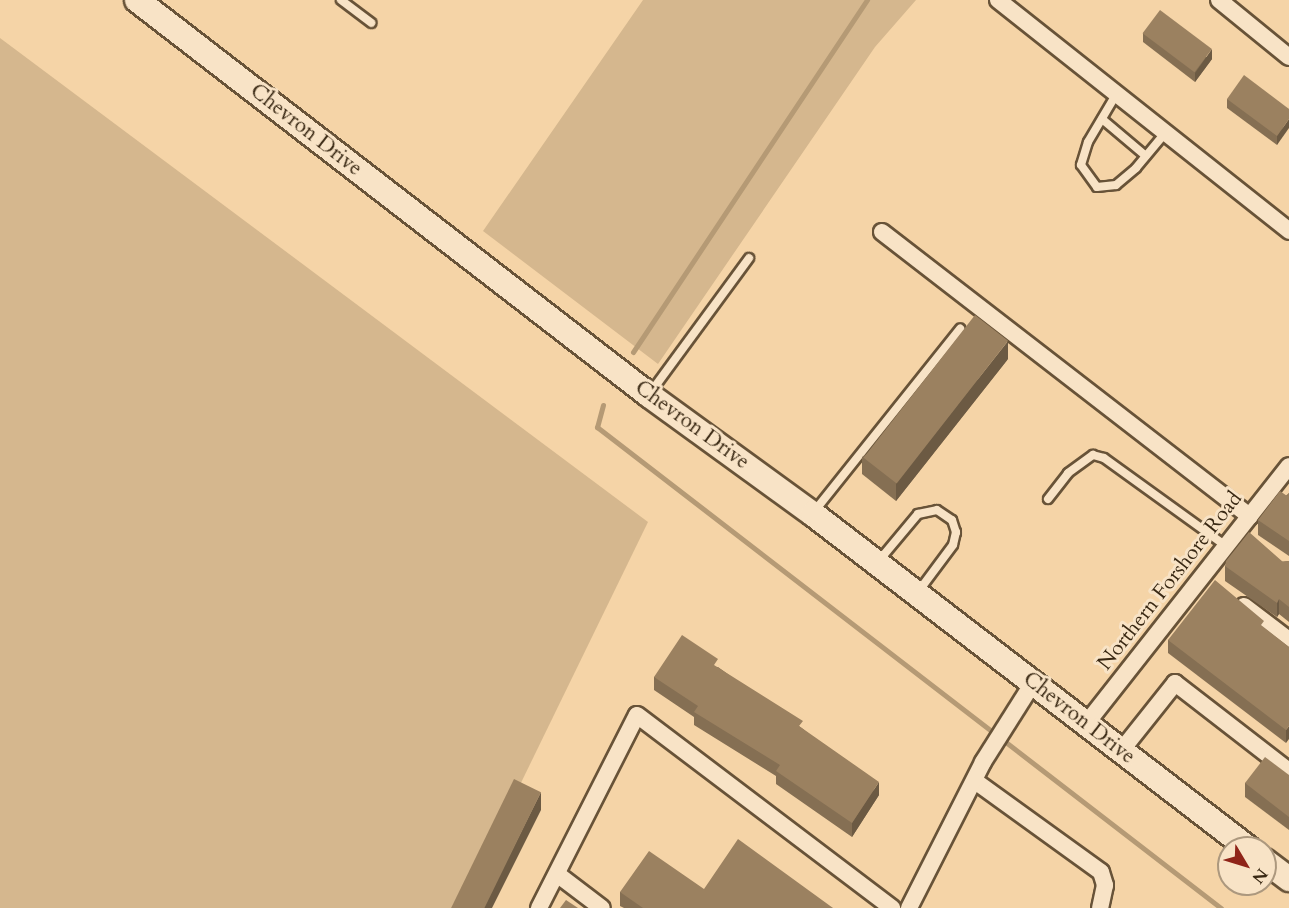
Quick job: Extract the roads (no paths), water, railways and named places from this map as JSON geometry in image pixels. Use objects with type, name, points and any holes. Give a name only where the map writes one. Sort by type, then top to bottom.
[{"type":"main road","name":"Chevron Drive","points":[[137,0],[649,395],[813,514],[1232,836]]},
{"type":"street","points":[[998,0],[1289,231]]},
{"type":"street","points":[[1219,0],[1289,57]]},
{"type":"street","points":[[882,232],[1250,516]]},
{"type":"street","name":"Northern Forshore Road","points":[[1086,724],[1289,466]]},
{"type":"street","points":[[1234,598],[1289,640]]},
{"type":"street","points":[[909,908],[992,749],[1033,683]]},
{"type":"street","points":[[1120,751],[1175,683],[1289,771]]},
{"type":"street","points":[[538,908],[637,715],[892,908]]},
{"type":"street","points":[[975,781],[1101,872],[1105,906]]},
{"type":"street","points":[[557,874],[602,908]]},
{"type":"lane","points":[[341,0],[371,23]]},
{"type":"lane","points":[[1117,93],[1102,118],[1081,165],[1097,187],[1116,185],[1146,156],[1166,132]]},
{"type":"lane","points":[[1102,118],[1146,156]]},
{"type":"lane","points":[[649,395],[749,258]]},
{"type":"lane","points":[[813,514],[960,328]]},
{"type":"lane","points":[[1048,499],[1068,473],[1093,455],[1104,458],[1226,546]]},
{"type":"lane","points":[[877,563],[918,514],[937,510],[952,520],[956,532],[953,545],[917,593]]},
{"type":"waterway","points":[[633,352],[867,0]]},
{"type":"waterway","points":[[603,405],[597,427],[1221,908]]}]
